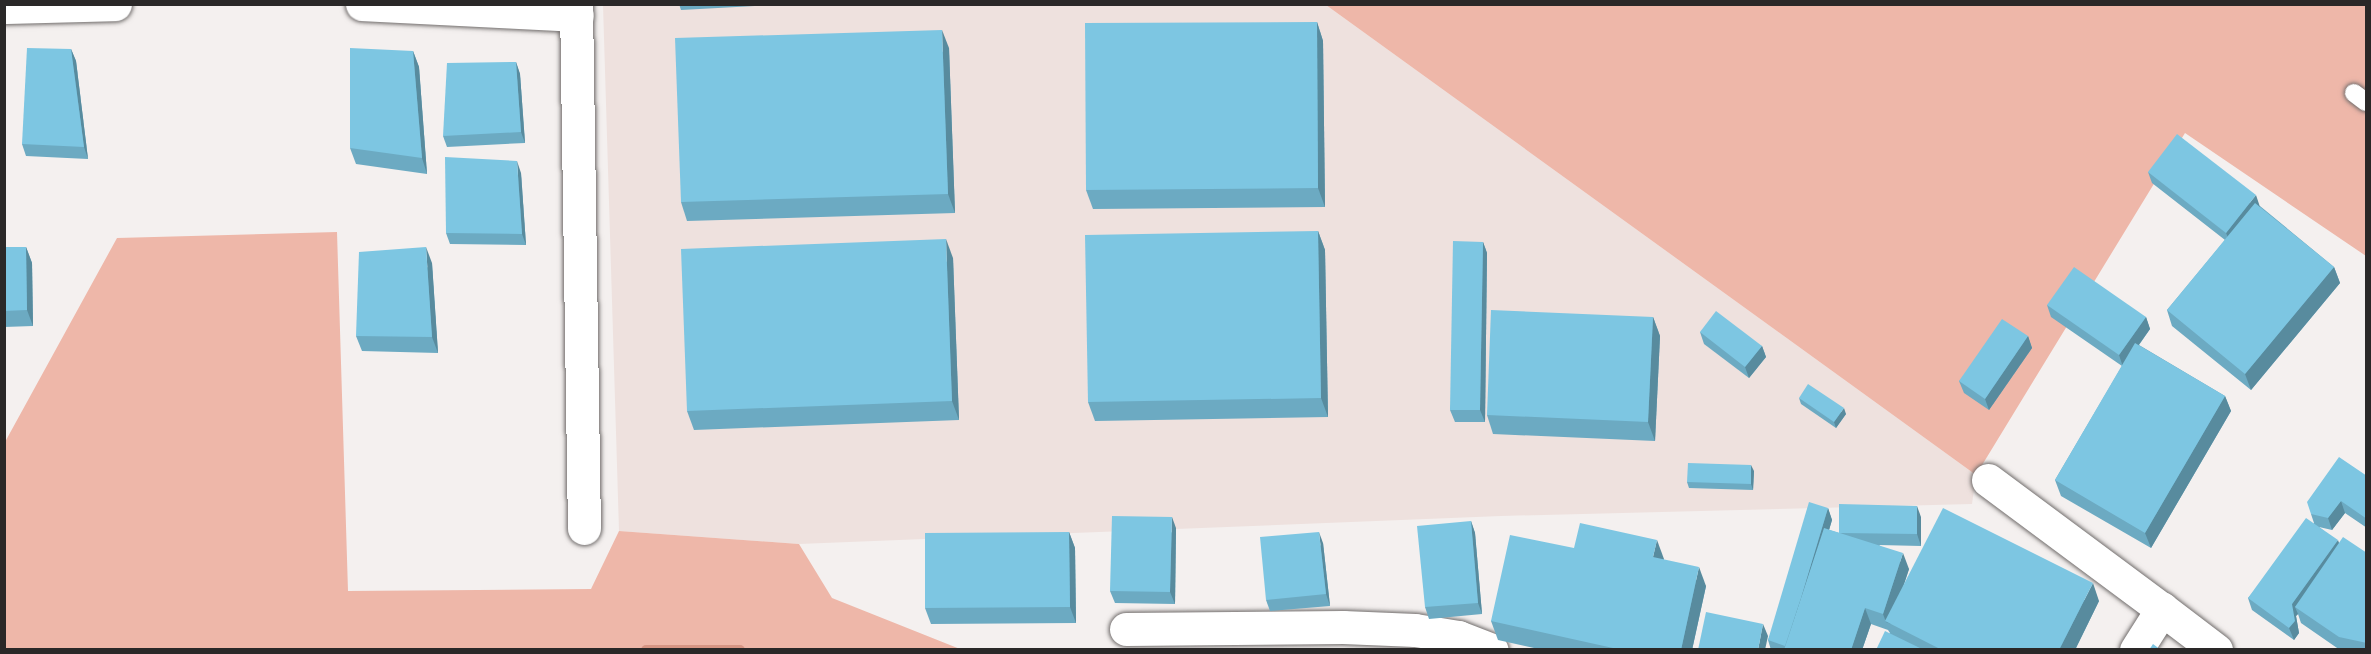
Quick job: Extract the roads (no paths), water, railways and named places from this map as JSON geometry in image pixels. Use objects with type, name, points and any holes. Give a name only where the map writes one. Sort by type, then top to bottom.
[{"type":"street","points":[[4,7],[115,4]]},
{"type":"street","points":[[362,4],[577,10],[585,528]]},
{"type":"street","points":[[1988,480],[2216,650]]},
{"type":"street","points":[[2136,650],[2162,609]]},
{"type":"street","points":[[1126,629],[1343,627],[1415,630],[1458,637],[1492,650]]},
{"type":"waterway","points":[[646,650],[740,650]]}]
